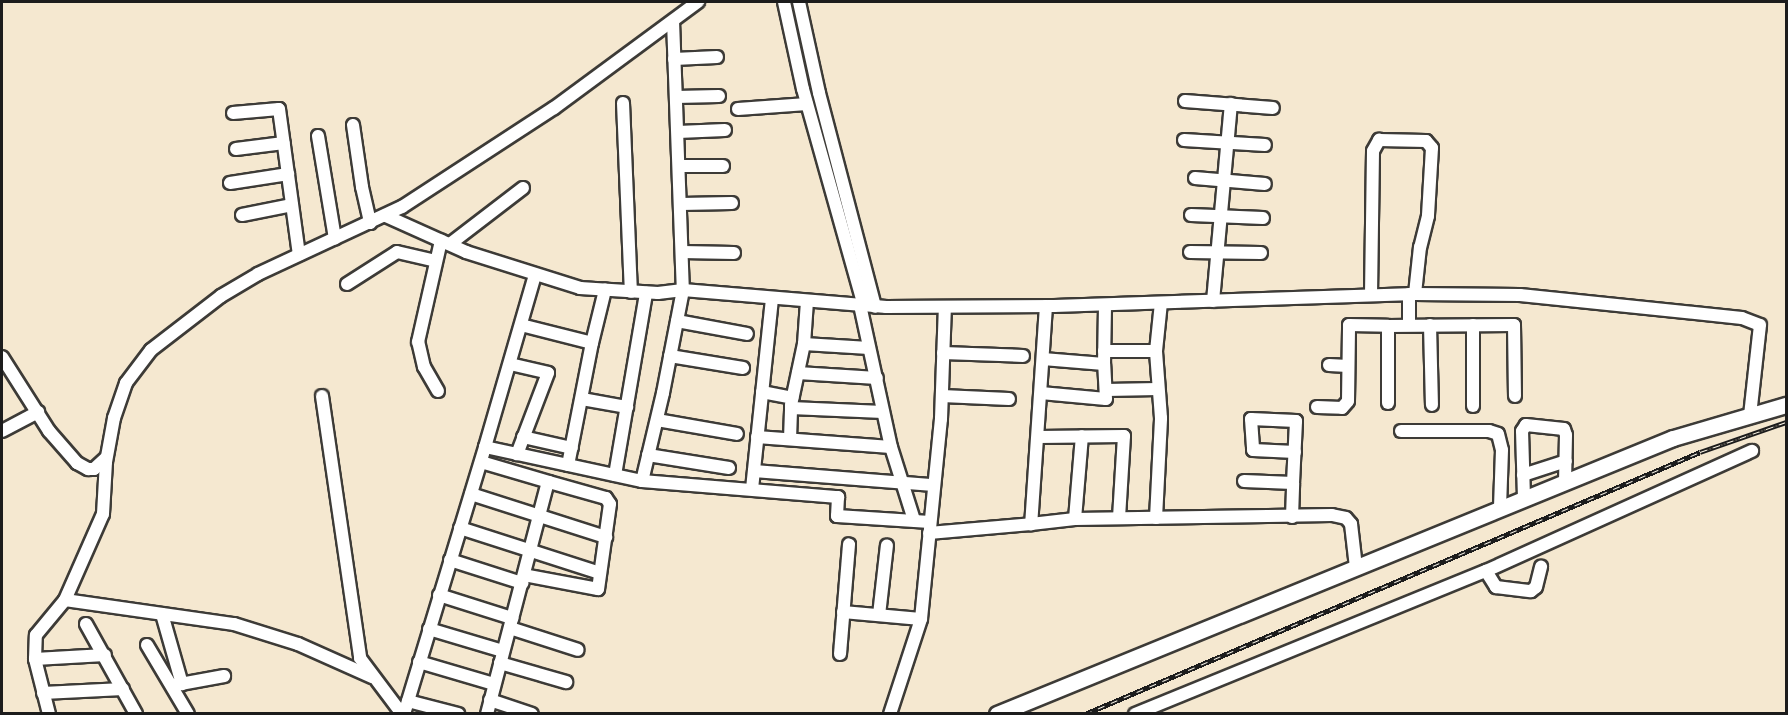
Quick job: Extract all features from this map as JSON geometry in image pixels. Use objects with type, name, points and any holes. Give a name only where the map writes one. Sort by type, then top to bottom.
[{"type":"main road","points":[[997,714],[1673,438],[1786,405]]},
{"type":"street","points":[[49,714],[34,658],[36,635],[65,600],[103,514],[106,458],[118,403],[126,383],[151,350],[221,296],[299,255],[386,216],[545,114],[633,47],[698,2]]},
{"type":"street","points":[[784,2],[807,104],[866,306]]},
{"type":"street","points":[[799,2],[866,306],[870,348],[891,447],[914,520]]},
{"type":"street","points":[[642,481],[657,420],[683,290],[673,21]]},
{"type":"street","points":[[674,59],[717,57]]},
{"type":"street","points":[[676,97],[719,96]]},
{"type":"street","points":[[1185,100],[1273,108]]},
{"type":"street","points":[[623,103],[631,292]]},
{"type":"street","points":[[738,109],[807,104]]},
{"type":"street","points":[[1213,301],[1231,104]]},
{"type":"street","points":[[233,113],[279,109],[299,255]]},
{"type":"street","points":[[353,125],[370,223]]},
{"type":"street","points":[[678,132],[725,129]]},
{"type":"street","points":[[318,136],[334,239]]},
{"type":"street","points":[[1184,140],[1265,145]]},
{"type":"street","points":[[1371,295],[1374,151],[1379,140],[1426,141],[1432,148],[1428,216],[1412,294],[1409,326]]},
{"type":"street","points":[[236,149],[284,143]]},
{"type":"street","points":[[679,166],[723,166]]},
{"type":"street","points":[[230,183],[288,174]]},
{"type":"street","points":[[1195,178],[1265,183]]},
{"type":"street","points":[[438,391],[424,367],[418,342],[436,261],[445,242],[523,188]]},
{"type":"street","points":[[681,204],[732,203]]},
{"type":"street","points":[[242,215],[292,205]]},
{"type":"street","points":[[1191,215],[1263,218]]},
{"type":"street","points":[[386,216],[445,242],[535,275],[580,288],[631,292],[683,290],[866,306],[945,307],[1161,303],[1412,294],[1520,295],[1754,321],[1760,325],[1750,416]]},
{"type":"street","points":[[347,284],[397,252],[436,261]]},
{"type":"street","points":[[682,252],[734,253]]},
{"type":"street","points":[[1190,252],[1261,253]]},
{"type":"street","points":[[403,714],[535,275]]},
{"type":"street","points":[[568,465],[605,290]]},
{"type":"street","points":[[615,475],[646,293]]},
{"type":"street","points":[[752,489],[772,298]]},
{"type":"street","points":[[790,439],[792,403],[804,344],[807,301]]},
{"type":"street","points":[[1156,518],[1161,418],[1156,351],[1161,303]]},
{"type":"street","points":[[1041,393],[1106,399],[1105,304]]},
{"type":"street","points":[[1031,524],[1039,436],[1046,306]]},
{"type":"street","points":[[890,714],[921,619],[942,396],[945,307]]},
{"type":"street","points":[[677,321],[747,334]]},
{"type":"street","points":[[521,325],[592,343]]},
{"type":"street","points":[[1317,407],[1346,405],[1348,401],[1349,325],[1514,325],[1515,396]]},
{"type":"street","points":[[1430,325],[1432,405]]},
{"type":"street","points":[[1473,325],[1473,406]]},
{"type":"street","points":[[1388,326],[1388,403]]},
{"type":"street","points":[[804,344],[870,348]]},
{"type":"street","points":[[1043,359],[1104,358],[1156,351]]},
{"type":"street","points":[[943,353],[1023,356]]},
{"type":"street","points":[[670,356],[743,368]]},
{"type":"street","points":[[2,357],[38,412],[77,462],[88,469],[94,469],[106,458]]},
{"type":"street","points":[[510,364],[548,373],[517,454]]},
{"type":"street","points":[[1329,365],[1348,366]]},
{"type":"street","points":[[798,373],[877,378]]},
{"type":"street","points":[[1106,390],[1158,389]]},
{"type":"street","points":[[762,392],[792,403],[884,412]]},
{"type":"street","points":[[322,396],[360,658],[403,714]]},
{"type":"street","points":[[942,396],[1010,399]]},
{"type":"street","points":[[582,399],[627,407]]},
{"type":"street","points":[[2,431],[38,412]]},
{"type":"street","points":[[657,420],[737,434]]},
{"type":"street","points":[[1524,498],[1522,431],[1526,425],[1564,429],[1565,482]]},
{"type":"street","points":[[1401,431],[1490,431],[1498,435],[1502,440],[1500,508]]},
{"type":"street","points":[[1039,436],[1124,436],[1119,518]]},
{"type":"street","points":[[1075,519],[1082,436]]},
{"type":"street","points":[[523,437],[572,448]]},
{"type":"street","points":[[757,437],[891,447]]},
{"type":"street","points":[[485,447],[642,481],[838,497],[837,516],[914,520],[929,528],[1031,524],[1075,519],[1332,515],[1346,519],[1353,533],[1356,567]]},
{"type":"street","points":[[1135,714],[1485,571],[1752,451]]},
{"type":"street","points":[[1292,517],[1294,452]]},
{"type":"street","points":[[648,455],[729,468]]},
{"type":"street","points":[[1523,475],[1566,461]]},
{"type":"street","points":[[450,560],[523,579],[597,589],[610,504],[606,498],[480,462]]},
{"type":"street","points":[[754,471],[933,485]]},
{"type":"street","points":[[1244,481],[1293,483]]},
{"type":"street","points":[[487,714],[549,482]]},
{"type":"street","points":[[471,494],[606,537]]},
{"type":"street","points":[[460,528],[600,573]]},
{"type":"street","points":[[840,654],[849,544]]},
{"type":"street","points":[[879,615],[887,545]]},
{"type":"street","points":[[1485,571],[1496,586],[1531,591],[1536,587],[1541,567]]},
{"type":"street","points":[[439,595],[578,650]]},
{"type":"street","points":[[65,600],[259,631],[298,644],[375,678]]},
{"type":"street","points":[[843,612],[921,619]]},
{"type":"street","points":[[162,614],[176,685],[188,714]]},
{"type":"street","points":[[86,624],[136,714]]},
{"type":"street","points":[[429,629],[504,651]]},
{"type":"street","points":[[147,645],[176,685]]},
{"type":"street","points":[[34,658],[105,656]]},
{"type":"street","points":[[419,662],[494,684]]},
{"type":"street","points":[[500,663],[566,682]]},
{"type":"street","points":[[176,685],[224,676]]},
{"type":"street","points":[[43,693],[123,689]]},
{"type":"street","points":[[490,700],[532,714]]},
{"type":"street","points":[[408,701],[458,714]]},
{"type":"railway","points":[[1085,714],[1700,452],[1786,422]]}]
